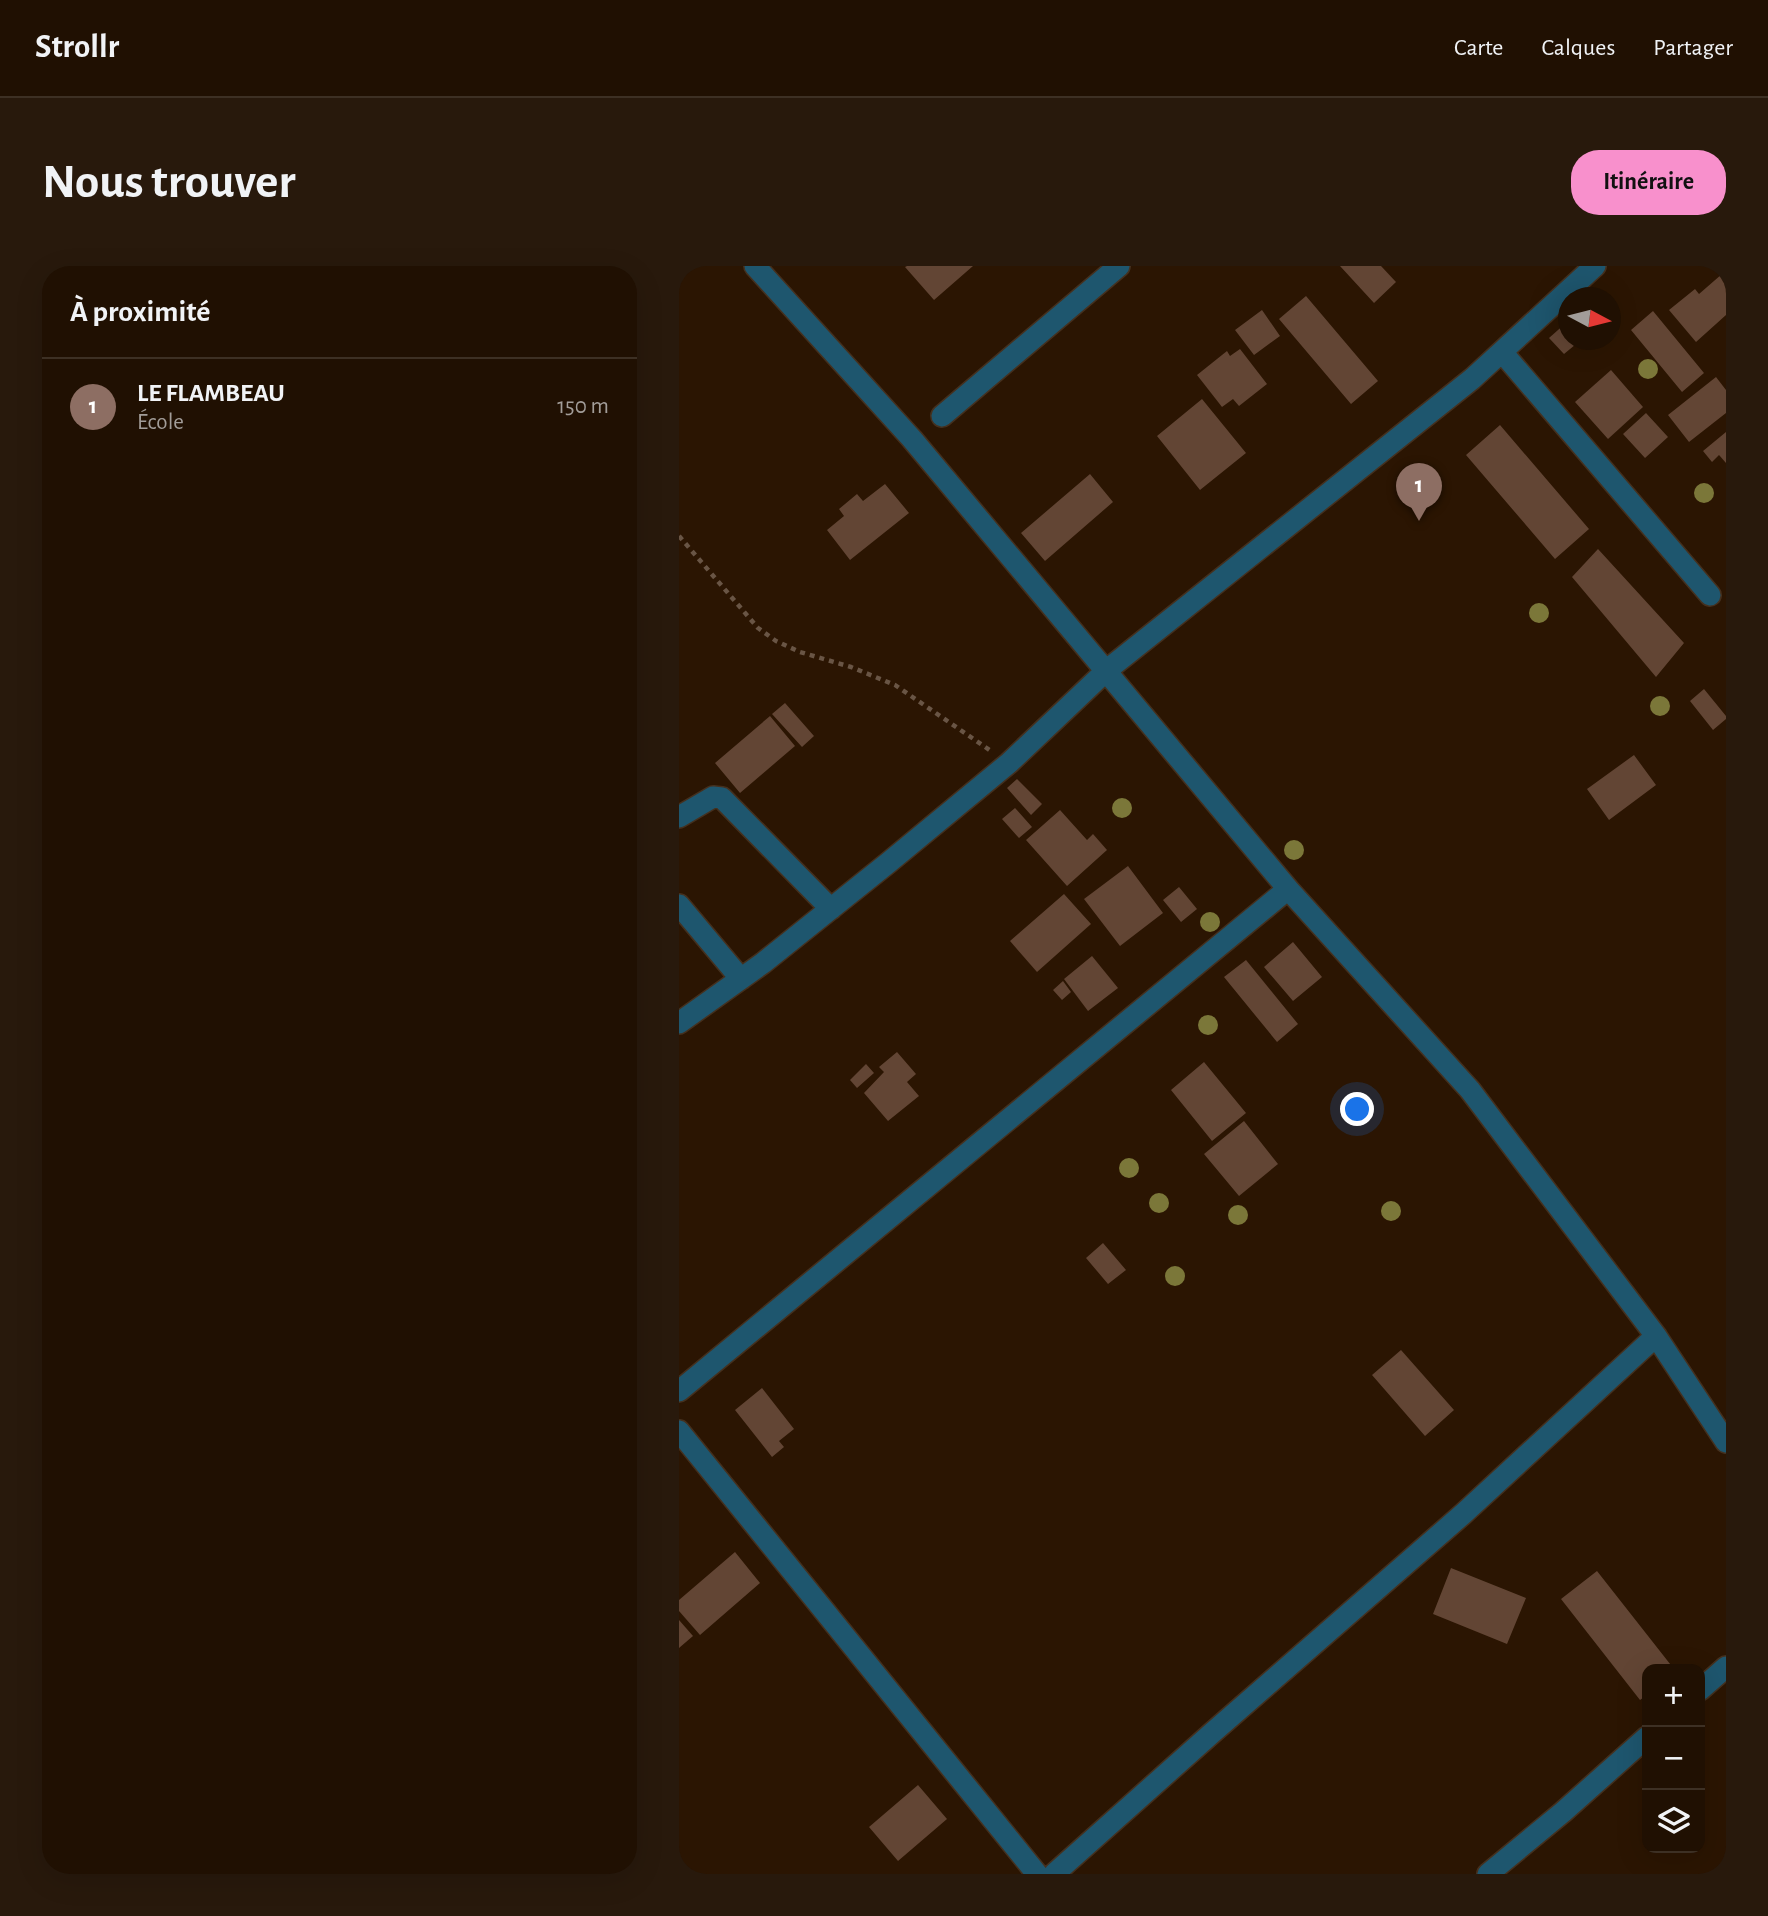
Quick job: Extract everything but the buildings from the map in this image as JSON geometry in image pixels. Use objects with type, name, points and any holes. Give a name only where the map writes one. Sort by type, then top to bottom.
[{"type":"street","points":[[755,266],[912,439],[1288,889],[1470,1090],[1656,1336],[1726,1442]]},
{"type":"street","points":[[942,416],[1119,266]]},
{"type":"street","points":[[679,1023],[831,909],[1009,764],[1107,670],[1472,379],[1595,266]]},
{"type":"street","points":[[1502,352],[1710,595]]},
{"type":"street","points":[[679,817],[713,797],[722,798],[831,909]]},
{"type":"street","points":[[679,1391],[1288,889]]},
{"type":"street","points":[[679,905],[741,979]]},
{"type":"street","points":[[1054,1874],[1464,1514],[1656,1336]]},
{"type":"street","points":[[679,1431],[1037,1874]]},
{"type":"street","points":[[1705,1686],[1726,1667]]},
{"type":"street","points":[[1488,1874],[1642,1741]]},
{"type":"path","points":[[679,279],[690,266]]},
{"type":"path","points":[[679,536],[758,628],[776,641],[895,685],[1009,764]]},
{"type":"place","name":"LE FLAMBEAU","points":[[1419,521]]}]
